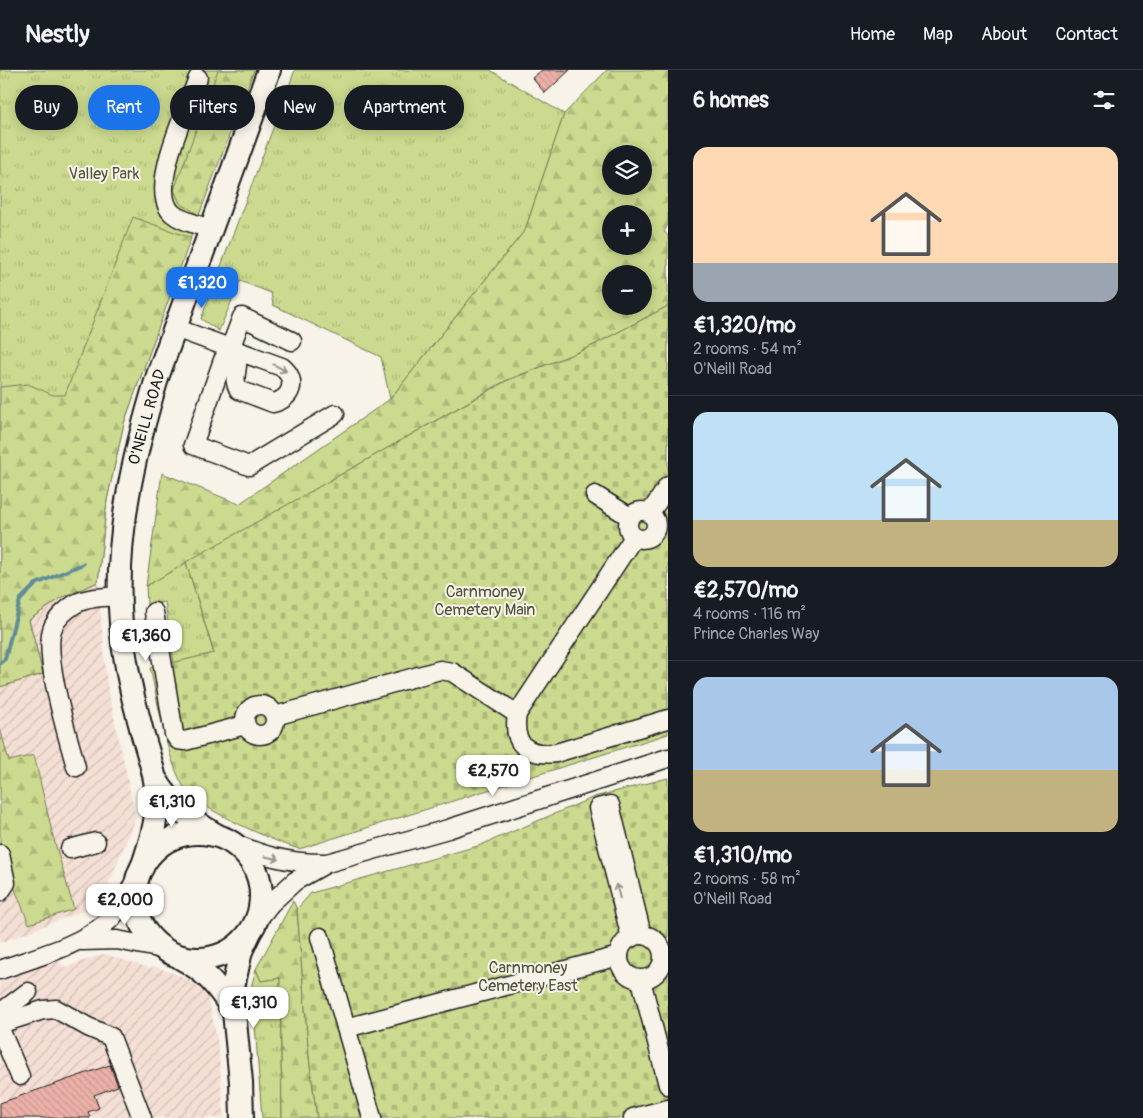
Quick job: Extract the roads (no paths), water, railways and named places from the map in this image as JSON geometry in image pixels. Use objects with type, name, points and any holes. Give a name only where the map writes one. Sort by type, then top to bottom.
[{"type":"main road","name":"O'NEILL ROAD","points":[[140,872],[150,843],[157,802],[155,779],[130,684],[121,624],[121,546],[132,465],[142,426],[175,328],[269,70]]},
{"type":"main road","name":"O'NEILL ROAD","points":[[155,779],[173,805],[194,822],[225,840]]},
{"type":"main road","points":[[232,1009],[210,978],[170,953],[144,929],[138,917],[135,896],[140,872],[149,856],[171,839],[198,833],[225,840],[248,859],[260,885],[258,914],[241,951],[232,992],[232,1009],[241,1082],[242,1118]]},
{"type":"main road","points":[[170,953],[206,959],[232,949],[252,928]]},
{"type":"street","points":[[198,78],[165,167],[162,186],[163,199],[172,213],[211,229]]},
{"type":"street","points":[[292,341],[242,317],[232,350],[223,360],[193,446],[249,466],[335,414]]},
{"type":"street","points":[[175,328],[232,350]]},
{"type":"street","points":[[650,513],[668,486]]},
{"type":"street","points":[[595,495],[630,518]]},
{"type":"street","points":[[639,511],[650,513],[661,538],[647,539],[634,537],[628,530],[630,518],[639,511]]},
{"type":"street","points":[[634,537],[516,714],[515,726],[522,745],[529,752],[540,754],[556,753],[668,719]]},
{"type":"street","points":[[76,767],[55,682],[51,640],[53,627],[60,616],[74,604],[95,598],[120,596]]},
{"type":"street","points":[[154,612],[174,734],[178,740],[185,742],[245,725],[248,711],[256,706],[270,708],[275,716],[440,670],[452,672],[516,714]]},
{"type":"street","points":[[252,928],[271,903],[295,881],[326,863],[448,828],[668,758]]},
{"type":"street","points":[[610,805],[636,936],[598,808],[610,805]]},
{"type":"street","points":[[225,840],[272,858],[296,863],[326,863]]},
{"type":"street","points":[[70,849],[96,842]]},
{"type":"street","points":[[0,854],[6,883],[0,892]]},
{"type":"street","points":[[0,970],[77,941],[108,922],[140,872]]},
{"type":"street","points":[[636,936],[655,940],[665,950],[659,970],[647,978],[628,975],[620,962],[623,944],[636,936]]},
{"type":"street","points":[[320,937],[372,1118]]},
{"type":"street","points":[[77,941],[117,940],[170,953]]},
{"type":"street","points":[[348,1033],[620,962]]},
{"type":"street","points":[[647,978],[668,1037]]},
{"type":"street","points":[[647,978],[668,1085]]},
{"type":"street","points":[[0,1014],[28,992]]},
{"type":"street","points":[[0,1024],[43,1010],[56,1009],[111,1037],[142,1118]]},
{"type":"street","points":[[0,1029],[20,1076]]},
{"type":"street","points":[[633,1118],[668,1109]]},
{"type":"waterway","points":[[0,663],[5,659],[20,600],[36,584],[83,564]]},
{"type":"park label","name":"Valley Park","points":[[104,174]]},
{"type":"park label","name":"Carnmoney Cemetery Main","points":[[485,601]]},
{"type":"park label","name":"Carnmoney Cemetery East","points":[[528,977]]}]
